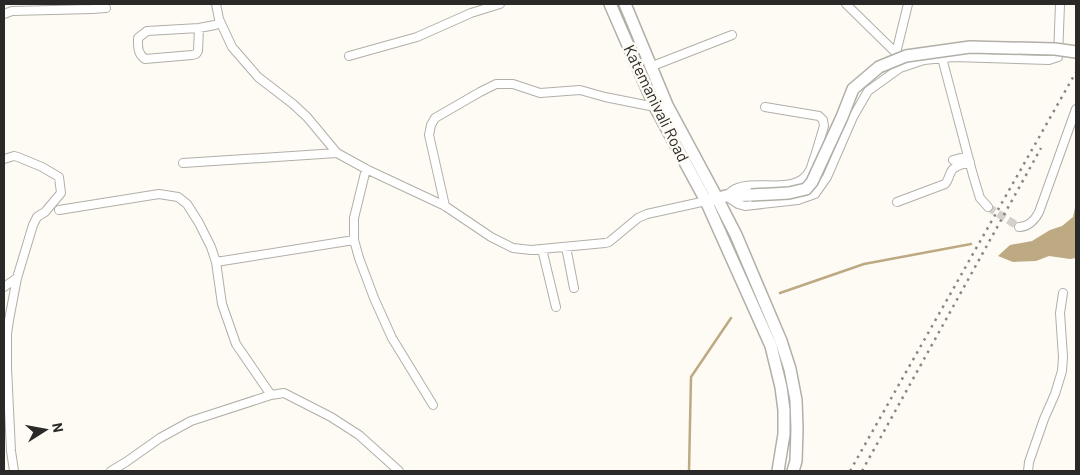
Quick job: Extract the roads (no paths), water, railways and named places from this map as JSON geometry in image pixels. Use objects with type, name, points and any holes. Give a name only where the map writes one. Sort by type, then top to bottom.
[{"type":"main road","name":"Katemanivali Road","points":[[610,4],[655,107],[716,198]]},
{"type":"main road","name":"Katemanivali Road","points":[[625,4],[667,105],[716,198]]},
{"type":"main road","points":[[716,198],[789,193],[806,189],[812,182],[853,89],[879,67],[906,56],[970,47],[1055,49],[1076,52]]},
{"type":"main road","points":[[716,198],[736,235],[781,341],[790,369],[796,400],[797,429],[796,461],[793,471]]},
{"type":"main road","points":[[716,198],[746,290],[771,346],[781,387],[784,410],[784,434],[778,471]]},
{"type":"main road","points":[[746,290],[757,284]]},
{"type":"street","points":[[216,4],[221,23],[232,47],[258,77],[307,117],[337,153],[366,169],[445,206],[491,237],[513,248],[531,250],[605,243],[609,242],[638,218],[647,214],[716,198],[735,189],[748,186],[788,185],[798,182],[810,171],[824,126],[823,120],[820,116],[765,107]]},
{"type":"street","points":[[349,56],[417,37],[471,13],[500,4]]},
{"type":"street","points":[[846,4],[896,53]]},
{"type":"street","points":[[900,68],[896,53],[908,4]]},
{"type":"street","points":[[716,198],[745,206],[798,200],[815,194],[827,177],[853,117],[868,91],[900,68],[924,60],[954,56],[1049,60],[1058,57],[1060,4]]},
{"type":"street","points":[[4,14],[12,11],[106,8]]},
{"type":"street","points":[[199,28],[198,51],[196,54],[145,59],[141,56],[138,49],[138,38],[147,31],[199,28],[221,23]]},
{"type":"street","points":[[650,67],[732,35]]},
{"type":"street","points":[[942,58],[980,198],[988,207]]},
{"type":"street","points":[[445,206],[429,135],[430,125],[435,118],[496,84],[513,84],[540,93],[580,90],[655,107]]},
{"type":"street","points":[[1018,227],[1027,225],[1040,212],[1076,109]]},
{"type":"street","points":[[183,164],[337,153]]},
{"type":"street","points":[[4,159],[18,156],[42,167],[58,177],[61,193],[45,212],[37,217],[33,226],[17,278],[9,320],[7,351],[8,392],[14,471]]},
{"type":"street","points":[[953,160],[969,159]]},
{"type":"street","points":[[897,202],[945,184],[948,182],[951,170],[969,159]]},
{"type":"street","points":[[366,169],[354,218],[354,240],[359,258],[392,338],[433,405]]},
{"type":"street","points":[[59,210],[159,194],[178,197],[187,204],[199,223],[216,262],[222,304],[236,344],[272,394]]},
{"type":"street","points":[[216,262],[354,240]]},
{"type":"street","points":[[566,247],[574,288]]},
{"type":"street","points":[[542,249],[556,307]]},
{"type":"street","points":[[4,287],[17,278]]},
{"type":"street","points":[[1028,471],[1029,462],[1062,371],[1060,313],[1063,293]]},
{"type":"street","points":[[111,471],[160,438],[191,421],[272,394],[284,393],[332,417],[359,435],[399,471]]},
{"type":"waterway","points":[[780,293],[864,264],[971,244]]},
{"type":"waterway","points":[[689,471],[691,377],[731,318]]},
{"type":"tunnel","points":[[988,207],[1019,227]]},
{"type":"railway","points":[[850,471],[1076,72]]},
{"type":"railway","points":[[862,471],[1041,148]]}]
